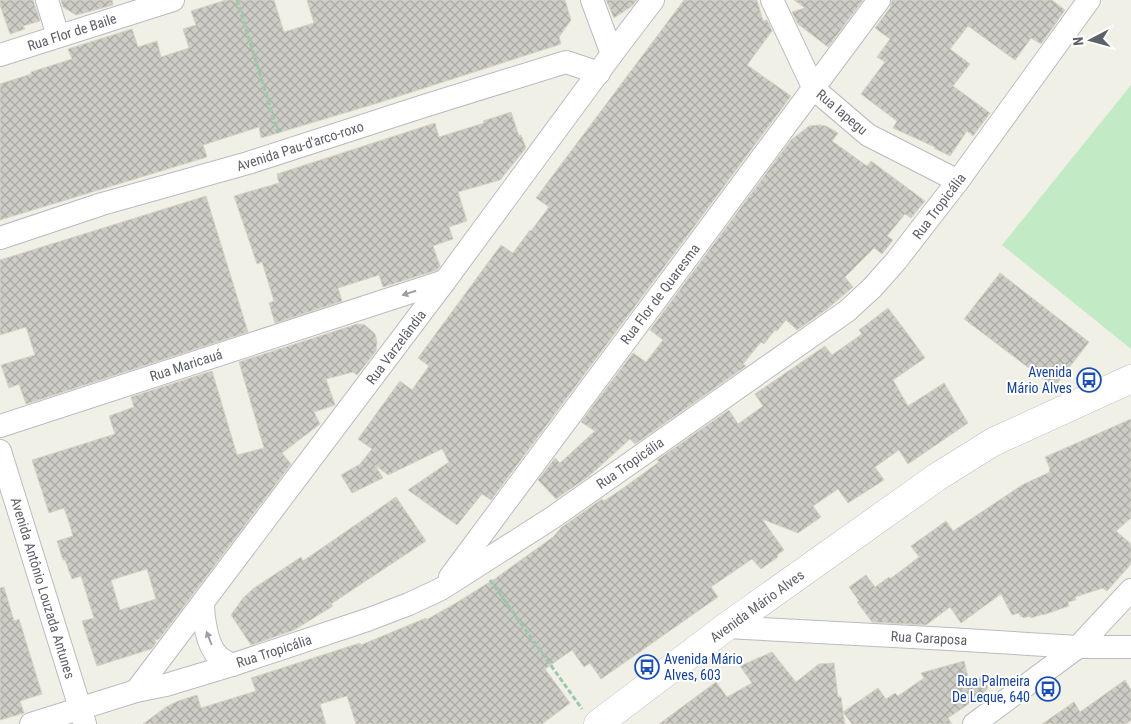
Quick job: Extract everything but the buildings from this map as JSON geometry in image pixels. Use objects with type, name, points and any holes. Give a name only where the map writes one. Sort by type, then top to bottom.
[{"type":"street","points":[[47,0],[58,36]]},
{"type":"street","name":"Rua Flor de Baile","points":[[0,55],[173,0]]},
{"type":"street","points":[[592,0],[612,54]]},
{"type":"street","name":"Rua Varzelândia","points":[[136,691],[654,0]]},
{"type":"street","name":"Rua Iapegu","points":[[772,0],[814,89],[868,135],[958,181]]},
{"type":"street","name":"Rua Flor de Quaresma","points":[[441,589],[879,0]]},
{"type":"street","name":"Rua Tropicália","points":[[31,724],[83,716],[136,691],[166,685],[232,665],[408,604],[441,589],[552,518],[847,311],[872,288],[896,261],[958,181],[1089,0]]},
{"type":"street","name":"Avenida Pau-d'arco-roxo","points":[[0,238],[102,204],[248,163],[566,62],[599,73]]},
{"type":"street","name":"Rua Maricauá","points":[[0,426],[445,281]]},
{"type":"street","points":[[372,304],[386,310],[398,319],[406,333]]},
{"type":"street","name":"Avenida Mário Alves","points":[[592,720],[937,476],[993,442],[1131,379]]},
{"type":"street","name":"Avenida Antônio Louzada Antunes","points":[[0,451],[83,716]]},
{"type":"street","points":[[974,724],[1078,647],[1131,590]]},
{"type":"street","points":[[203,603],[204,620],[209,640],[217,656],[232,665]]},
{"type":"street","name":"Rua Caraposa","points":[[726,627],[1078,647],[1131,647]]},
{"type":"path","points":[[238,0],[284,151]]},
{"type":"path","points":[[480,564],[592,720]]},
{"type":"green space","points":[[1131,85],[1131,349],[1002,245]]},
{"type":"place","name":"Avenida Mário Alves","points":[[1089,380]]},
{"type":"place","name":"Avenida Mário Alves, 603","points":[[647,667]]},
{"type":"place","name":"Rua Palmeira De Leque, 640","points":[[1048,689]]}]
